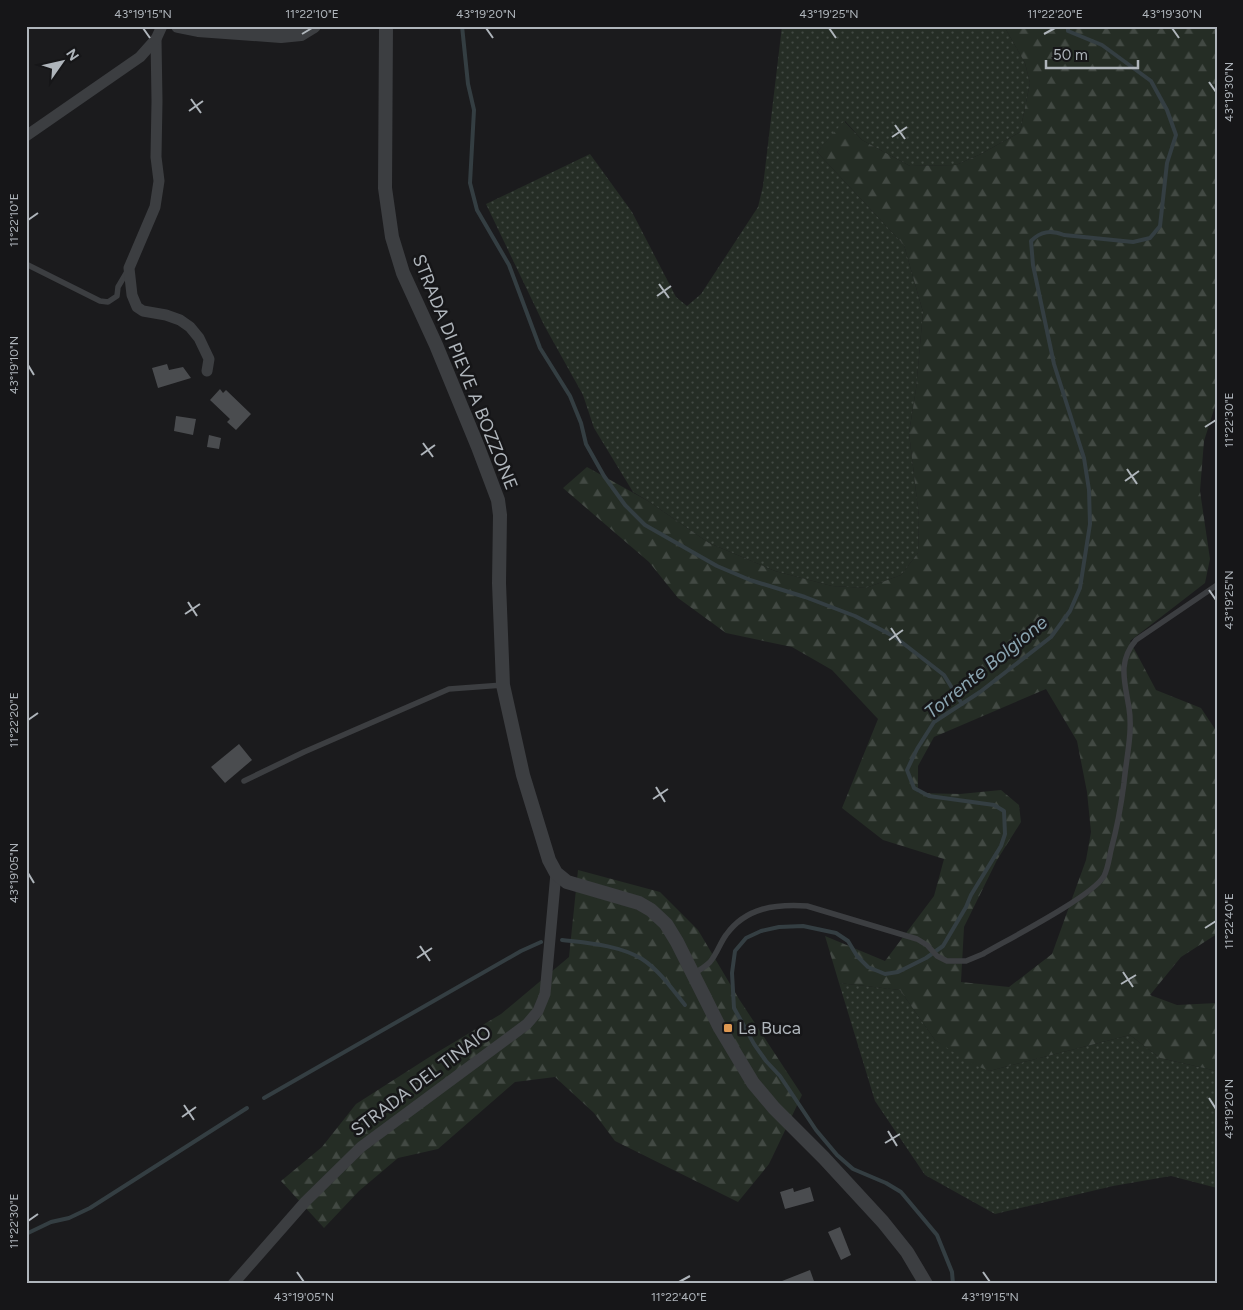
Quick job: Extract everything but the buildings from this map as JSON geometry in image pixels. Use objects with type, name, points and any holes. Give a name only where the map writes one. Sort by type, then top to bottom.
[{"type":"street","points":[[26,136],[140,57],[156,39],[162,26]]},
{"type":"street","points":[[178,26],[198,30],[281,36],[301,34],[314,26]]},
{"type":"street","name":"STRADA DI PIEVE A BOZZONE","points":[[386,26],[385,188],[390,227],[403,273],[436,345],[498,500],[500,515],[499,583],[503,685],[523,774],[546,854],[556,873]]},
{"type":"street","points":[[156,39],[158,101],[156,157],[159,181],[156,207],[130,268],[132,294],[137,307],[143,312],[166,315],[180,320],[190,327],[199,338],[209,359],[207,371]]},
{"type":"street","points":[[556,873],[572,885],[631,900],[651,910],[669,929],[694,974],[720,1028],[754,1083],[774,1108],[824,1158],[883,1222],[908,1252],[926,1284]]},
{"type":"street","name":"STRADA DEL TINAIO","points":[[233,1284],[306,1202],[361,1148],[527,1024],[538,1011],[545,994],[556,873]]},
{"type":"lane","points":[[26,264],[100,301],[108,302],[117,296],[118,287],[130,268]]},
{"type":"lane","points":[[694,974],[711,961],[726,934],[740,920],[754,911],[770,906],[807,906],[917,938],[937,956],[947,961],[966,960],[983,954],[1083,895],[1103,878],[1120,818],[1130,731],[1130,709],[1124,687],[1124,660],[1128,648],[1136,640],[1217,585]]},
{"type":"lane","points":[[244,781],[304,752],[449,690],[503,685]]},
{"type":"green space","points":[[782,26],[1004,26],[1025,63],[1030,83],[1020,132],[981,154],[956,165],[910,166],[862,140],[845,121],[817,152],[904,245],[923,312],[916,389],[909,433],[919,517],[918,553],[901,575],[866,588],[832,586],[775,571],[709,543],[633,492],[594,428],[583,395],[544,325],[486,204],[590,154],[632,212],[676,297],[687,306],[701,294],[758,207],[763,186]]},
{"type":"green space","points":[[1004,26],[1217,26],[1217,400],[1204,441],[1200,491],[1210,559],[1205,583],[1130,641],[1156,690],[1201,708],[1217,732],[1217,934],[1181,957],[1150,995],[1177,1005],[1217,1003],[1217,1071],[1160,1058],[1130,1035],[989,1071],[970,1063],[935,1040],[900,990],[839,983],[825,936],[885,961],[934,896],[944,859],[883,840],[842,808],[878,719],[832,670],[792,647],[726,633],[678,598],[649,562],[563,488],[587,467],[648,501],[709,543],[775,571],[832,586],[866,588],[901,575],[918,553],[919,517],[909,433],[916,389],[923,312],[904,245],[817,152],[844,121],[862,140],[910,166],[956,165],[981,154],[1020,132],[1030,83],[1025,63]],"holes":[[[1046,689],[1077,741],[1087,792],[1091,832],[1086,860],[1052,954],[1009,987],[961,982],[964,927],[997,860],[1021,822],[1019,805],[1001,790],[960,794],[918,793],[918,766],[934,737]]]},
{"type":"green space","points":[[578,870],[660,892],[698,930],[739,999],[802,1095],[769,1164],[738,1202],[615,1141],[594,1113],[555,1077],[515,1082],[438,1149],[398,1158],[359,1191],[324,1228],[281,1181],[322,1147],[356,1104],[501,1014],[569,957]]},
{"type":"green space","points":[[839,983],[900,990],[935,1040],[989,1071],[1130,1035],[1160,1058],[1217,1071],[1217,1188],[1171,1176],[1113,1186],[995,1214],[925,1175],[875,1101]]},
{"type":"waterway","points":[[462,26],[468,84],[474,110],[470,183],[477,210],[509,265],[540,348],[570,396],[581,423],[586,444],[604,476],[625,505],[645,525],[717,566],[750,580],[805,597],[855,616],[895,637],[944,675],[962,704]]},
{"type":"waterway","name":"Torrente Bolgione","points":[[953,1284],[952,1272],[937,1235],[901,1192],[886,1183],[853,1169],[837,1155],[816,1130],[780,1076],[766,1061],[734,1008],[732,973],[735,951],[746,938],[761,931],[779,927],[803,926],[836,933],[848,941],[857,956],[868,967],[885,974],[898,972],[926,958],[943,946],[1001,846],[1005,834],[1004,811],[994,805],[929,796],[914,788],[907,770],[917,749],[934,722],[980,692],[1051,637],[1070,611],[1080,588],[1090,524],[1089,490],[1084,458],[1054,364],[1033,265],[1031,241],[1042,233],[1050,232],[1133,242],[1150,238],[1160,226],[1167,163],[1176,135],[1167,110],[1151,81],[1102,45],[1068,31],[1068,26]]},
{"type":"waterway","points":[[562,940],[613,948],[633,954],[648,963],[660,974],[685,1005]]},
{"type":"waterway","points":[[264,1098],[521,951],[541,942]]},
{"type":"waterway","points":[[26,1234],[51,1222],[69,1218],[90,1208],[247,1108]]},
{"type":"place","name":"La Buca","points":[[728,1028]]}]
